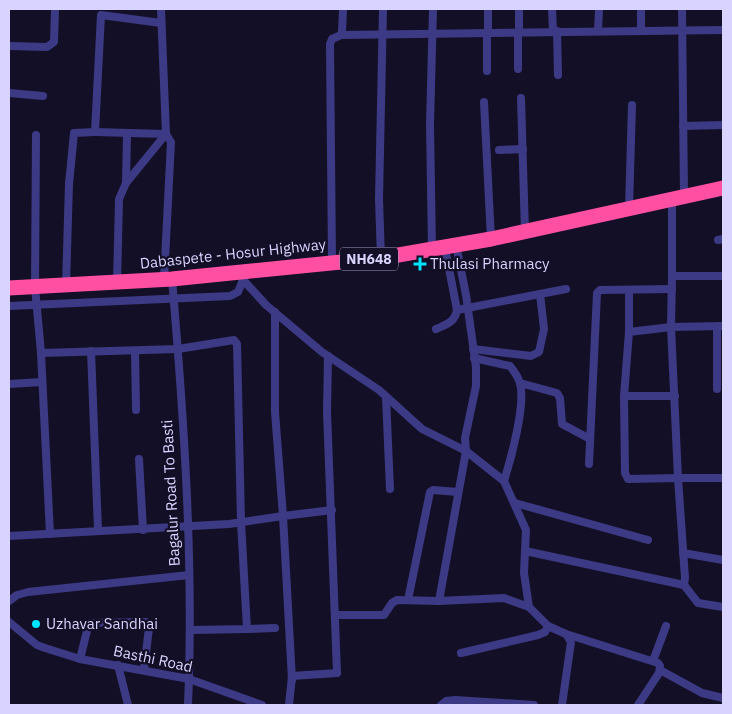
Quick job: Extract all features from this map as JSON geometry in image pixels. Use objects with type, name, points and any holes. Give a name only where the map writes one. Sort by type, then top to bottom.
[{"type":"highway","name":"Dabaspete - Hosur Highway","points":[[9,288],[240,276],[332,262],[381,258],[491,239],[723,188]]},
{"type":"street","points":[[9,46],[47,47],[52,45],[54,42],[55,9]]},
{"type":"street","name":"Bagalur Road To Basti","points":[[161,9],[166,134],[171,142],[168,280],[174,300],[178,349],[189,575],[191,630],[188,705]]},
{"type":"street","points":[[341,35],[343,9]]},
{"type":"street","points":[[381,258],[383,9]]},
{"type":"street","points":[[433,9],[430,124],[444,248],[457,310],[456,318],[436,329]]},
{"type":"street","points":[[487,71],[488,9]]},
{"type":"street","points":[[518,69],[519,9]]},
{"type":"street","points":[[552,9],[558,75]]},
{"type":"street","points":[[598,31],[599,9]]},
{"type":"street","points":[[640,9],[640,31]]},
{"type":"street","points":[[682,9],[683,126],[672,276],[671,327],[684,586]]},
{"type":"street","points":[[95,132],[100,15],[161,23]]},
{"type":"street","points":[[332,262],[330,44],[332,39],[341,35],[382,34],[555,31],[682,32],[723,30]]},
{"type":"street","points":[[9,93],[44,96]]},
{"type":"street","points":[[521,98],[525,232]]},
{"type":"street","points":[[484,102],[491,239]]},
{"type":"street","points":[[629,209],[632,105]]},
{"type":"street","points":[[683,126],[723,125]]},
{"type":"street","points":[[66,286],[74,133],[166,134]]},
{"type":"street","points":[[126,183],[127,134]]},
{"type":"street","points":[[117,283],[120,199],[126,183],[166,134]]},
{"type":"street","points":[[36,135],[34,287],[41,353],[50,534]]},
{"type":"street","points":[[499,150],[523,149]]},
{"type":"street","points":[[439,601],[466,451],[465,438],[476,386],[468,307],[444,248]]},
{"type":"street","points":[[9,306],[230,296],[238,292],[240,276]]},
{"type":"street","points":[[240,276],[275,312],[328,356],[386,397],[422,429],[466,451],[504,481],[526,530],[524,573],[530,607]]},
{"type":"street","points":[[672,276],[723,276]]},
{"type":"street","points":[[457,310],[566,289]]},
{"type":"street","points":[[589,464],[596,297],[600,290],[672,289]]},
{"type":"street","points":[[629,290],[629,332],[624,396],[626,477],[628,479],[723,478]]},
{"type":"street","points":[[473,349],[531,356],[539,352],[544,329],[540,294]]},
{"type":"street","points":[[275,312],[275,412],[292,680],[288,705]]},
{"type":"street","points":[[629,332],[671,327],[720,326],[717,389]]},
{"type":"street","points":[[41,353],[178,349],[234,340],[237,344],[241,522],[247,629]]},
{"type":"street","points":[[91,351],[98,530]]},
{"type":"street","points":[[135,351],[136,410]]},
{"type":"street","points":[[292,680],[292,676],[337,674],[327,412],[328,356]]},
{"type":"street","points":[[474,358],[510,366],[520,383],[521,395],[513,451],[504,481]]},
{"type":"street","points":[[9,384],[42,382]]},
{"type":"street","points":[[520,383],[557,393],[560,398],[562,424],[590,439]]},
{"type":"street","points":[[624,396],[675,396]]},
{"type":"street","points":[[386,397],[390,489]]},
{"type":"street","points":[[139,459],[143,530]]},
{"type":"street","points":[[408,600],[430,492],[433,490],[458,492]]},
{"type":"street","points":[[515,503],[648,540]]},
{"type":"street","points":[[9,536],[187,527],[332,510]]},
{"type":"street","points":[[525,551],[684,586],[698,603],[723,607]]},
{"type":"street","points":[[683,553],[723,560]]},
{"type":"street","points":[[9,601],[16,595],[28,592],[189,575]]},
{"type":"street","points":[[335,615],[384,615],[394,600],[439,601],[504,598],[530,607],[548,626],[566,634],[658,663],[660,670],[702,693],[723,698]]},
{"type":"street","name":"Basthi Road","points":[[9,622],[37,645],[80,659],[144,669],[189,679],[262,705]]},
{"type":"street","points":[[80,659],[89,623],[146,622],[149,628],[144,669]]},
{"type":"street","points":[[461,652],[538,635],[545,632],[548,626]]},
{"type":"street","points":[[653,661],[666,626]]},
{"type":"street","points":[[191,630],[275,628]]},
{"type":"street","points":[[562,705],[571,642],[566,634]]},
{"type":"street","points":[[118,665],[128,705]]},
{"type":"street","points":[[638,705],[660,670]]},
{"type":"street","points":[[441,705],[446,701],[455,700],[534,705]]},
{"type":"place","name":"Thulasi Pharmacy","points":[[420,264]]},
{"type":"place","name":"Uzhavar Sandhai","points":[[36,624]]}]
